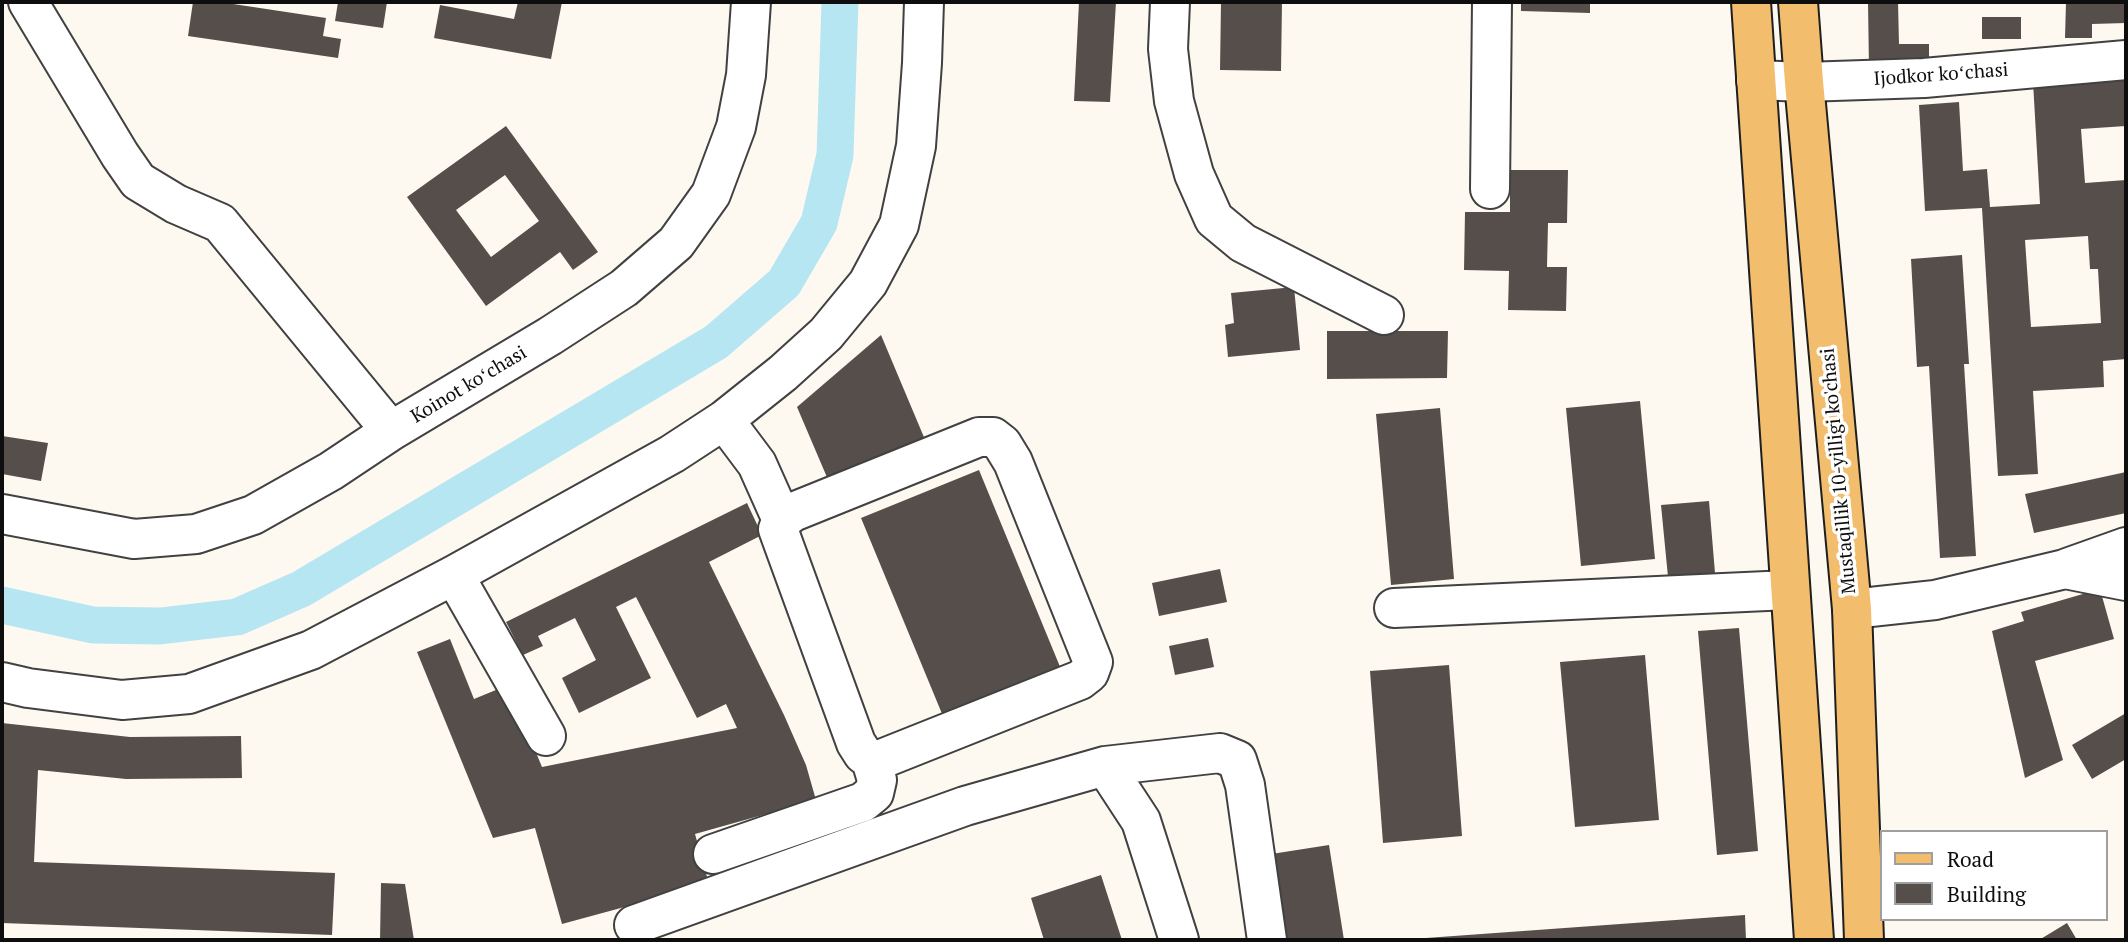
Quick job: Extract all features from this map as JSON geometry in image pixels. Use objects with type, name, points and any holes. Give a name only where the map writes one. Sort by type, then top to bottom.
[{"type":"main road","points":[[1751,2],[1814,940]]},
{"type":"main road","name":"Mustaqillik 10-yilligi ko'chasi","points":[[1798,2],[1852,609],[1864,940]]},
{"type":"street","points":[[28,2],[138,181],[176,204],[220,223],[391,431]]},
{"type":"street","name":"Koinot koʻchasi","points":[[2,514],[134,539],[196,534],[253,515],[331,471],[391,431],[624,288],[676,243],[711,194],[736,127],[746,75],[751,2]]},
{"type":"street","points":[[2,682],[27,688],[122,700],[189,694],[311,650],[454,575],[672,454],[724,420],[826,334],[868,283],[898,225],[916,146],[924,2]]},
{"type":"street","points":[[1170,2],[1168,49],[1174,101],[1194,174],[1214,219],[1242,243],[1384,315]]},
{"type":"street","points":[[1490,189],[1492,2]]},
{"type":"street","name":"Ijodkor koʻchasi","points":[[1756,80],[1804,82],[1924,78],[2126,60]]},
{"type":"street","points":[[724,420],[757,464],[782,520]]},
{"type":"street","points":[[713,854],[863,802],[874,793],[877,780],[871,760],[856,743],[778,529],[782,520],[820,500],[979,437],[993,437],[1002,444],[1013,462],[1093,662],[1089,673],[1080,680],[879,760],[871,760]]},
{"type":"street","points":[[1852,609],[1935,600],[2065,569],[2126,547]]},
{"type":"street","points":[[2065,569],[2126,582]]},
{"type":"street","points":[[454,575],[547,736]]},
{"type":"street","points":[[1394,608],[1789,590]]},
{"type":"street","points":[[634,925],[965,806],[1105,766],[1220,753],[1237,760],[1245,785],[1267,940]]},
{"type":"street","points":[[1105,766],[1141,821],[1179,940]]},
{"type":"building","points":[[193,2],[220,2],[326,18],[323,36],[341,39],[338,58],[188,36]]},
{"type":"building","points":[[338,2],[387,2],[383,28],[335,21]]},
{"type":"building","points":[[518,2],[562,2],[551,59],[434,38],[440,5],[514,19]]},
{"type":"building","points":[[1079,2],[1116,2],[1110,102],[1074,101]]},
{"type":"building","points":[[1221,2],[1282,2],[1281,71],[1220,70]]},
{"type":"building","points":[[1521,2],[1590,2],[1590,13],[1521,11]]},
{"type":"building","points":[[1868,2],[1898,2],[1899,44],[1929,44],[1929,69],[1869,69]]},
{"type":"building","points":[[2066,2],[2126,2],[2126,23],[2092,24],[2092,38],[2065,38]]},
{"type":"building","points":[[1982,17],[2021,17],[2021,39],[1982,39]]},
{"type":"building","points":[[2126,76],[2126,126],[2081,129],[2085,183],[2126,180],[2126,359],[2103,361],[2104,387],[2033,391],[2038,474],[1998,476],[1982,208],[1925,211],[1919,105],[1959,102],[1963,171],[1987,169],[1990,207],[2040,204],[2033,82]],"holes":[[[2088,236],[2090,269],[2098,269],[2101,323],[2031,327],[2025,240]]]},
{"type":"building","points":[[506,126],[598,252],[573,270],[560,252],[486,306],[407,197]],"holes":[[[505,175],[539,221],[491,257],[456,210]]]},
{"type":"building","points":[[1510,170],[1568,170],[1567,223],[1548,223],[1547,267],[1567,267],[1566,311],[1508,310],[1509,271],[1464,270],[1465,212],[1510,212]]},
{"type":"building","points":[[1962,255],[1969,364],[1964,364],[1976,556],[1940,558],[1929,366],[1917,367],[1911,259]]},
{"type":"building","points":[[1294,287],[1300,350],[1228,357],[1225,325],[1234,323],[1231,293]]},
{"type":"building","points":[[1327,331],[1448,331],[1447,378],[1327,379]]},
{"type":"building","points":[[881,335],[926,442],[829,482],[797,407]]},
{"type":"building","points":[[1640,401],[1655,559],[1581,566],[1566,408]]},
{"type":"building","points":[[1440,408],[1454,579],[1391,585],[1376,414]]},
{"type":"building","points":[[2,436],[48,443],[41,481],[2,474]]},
{"type":"building","points":[[979,470],[1063,674],[945,721],[861,518]]},
{"type":"building","points":[[2126,472],[2126,513],[2034,533],[2025,494]]},
{"type":"building","points":[[1709,501],[1715,573],[1668,577],[1661,505]]},
{"type":"building","points":[[747,503],[762,535],[709,562],[784,715],[806,765],[816,800],[695,834],[709,884],[562,924],[535,828],[493,838],[417,652],[450,639],[474,699],[508,685],[542,767],[737,728],[726,704],[697,718],[636,597],[616,607],[651,678],[579,713],[562,678],[596,660],[575,618],[538,636],[543,646],[523,655],[506,622]]},
{"type":"building","points":[[1220,569],[1227,602],[1159,616],[1152,583]]},
{"type":"building","points":[[2100,589],[2114,639],[2035,661],[2063,760],[2025,778],[1992,631],[2024,621],[2021,612]]},
{"type":"building","points":[[1739,628],[1758,851],[1717,855],[1698,631]]},
{"type":"building","points":[[1208,638],[1214,667],[1175,675],[1169,646]]},
{"type":"building","points":[[1645,655],[1659,820],[1575,827],[1560,662]]},
{"type":"building","points":[[1449,665],[1462,836],[1383,843],[1370,671]]},
{"type":"building","points":[[2126,713],[2126,759],[2092,779],[2072,745]]},
{"type":"building","points":[[2,723],[130,737],[241,736],[242,778],[126,779],[38,770],[34,862],[335,873],[332,935],[2,923]]},
{"type":"building","points":[[1329,845],[1344,940],[1279,940],[1265,855]]},
{"type":"building","points":[[1101,875],[1122,940],[1044,940],[1031,898]]},
{"type":"building","points":[[381,883],[405,884],[414,940],[380,940]]},
{"type":"building","points":[[1745,915],[1746,940],[1426,940],[1426,938]]},
{"type":"building","points":[[2067,923],[2077,940],[2039,940]]},
{"type":"waterway","points":[[2,605],[93,625],[160,626],[237,617],[301,589],[716,342],[784,283],[819,223],[835,155],[840,2]]}]
